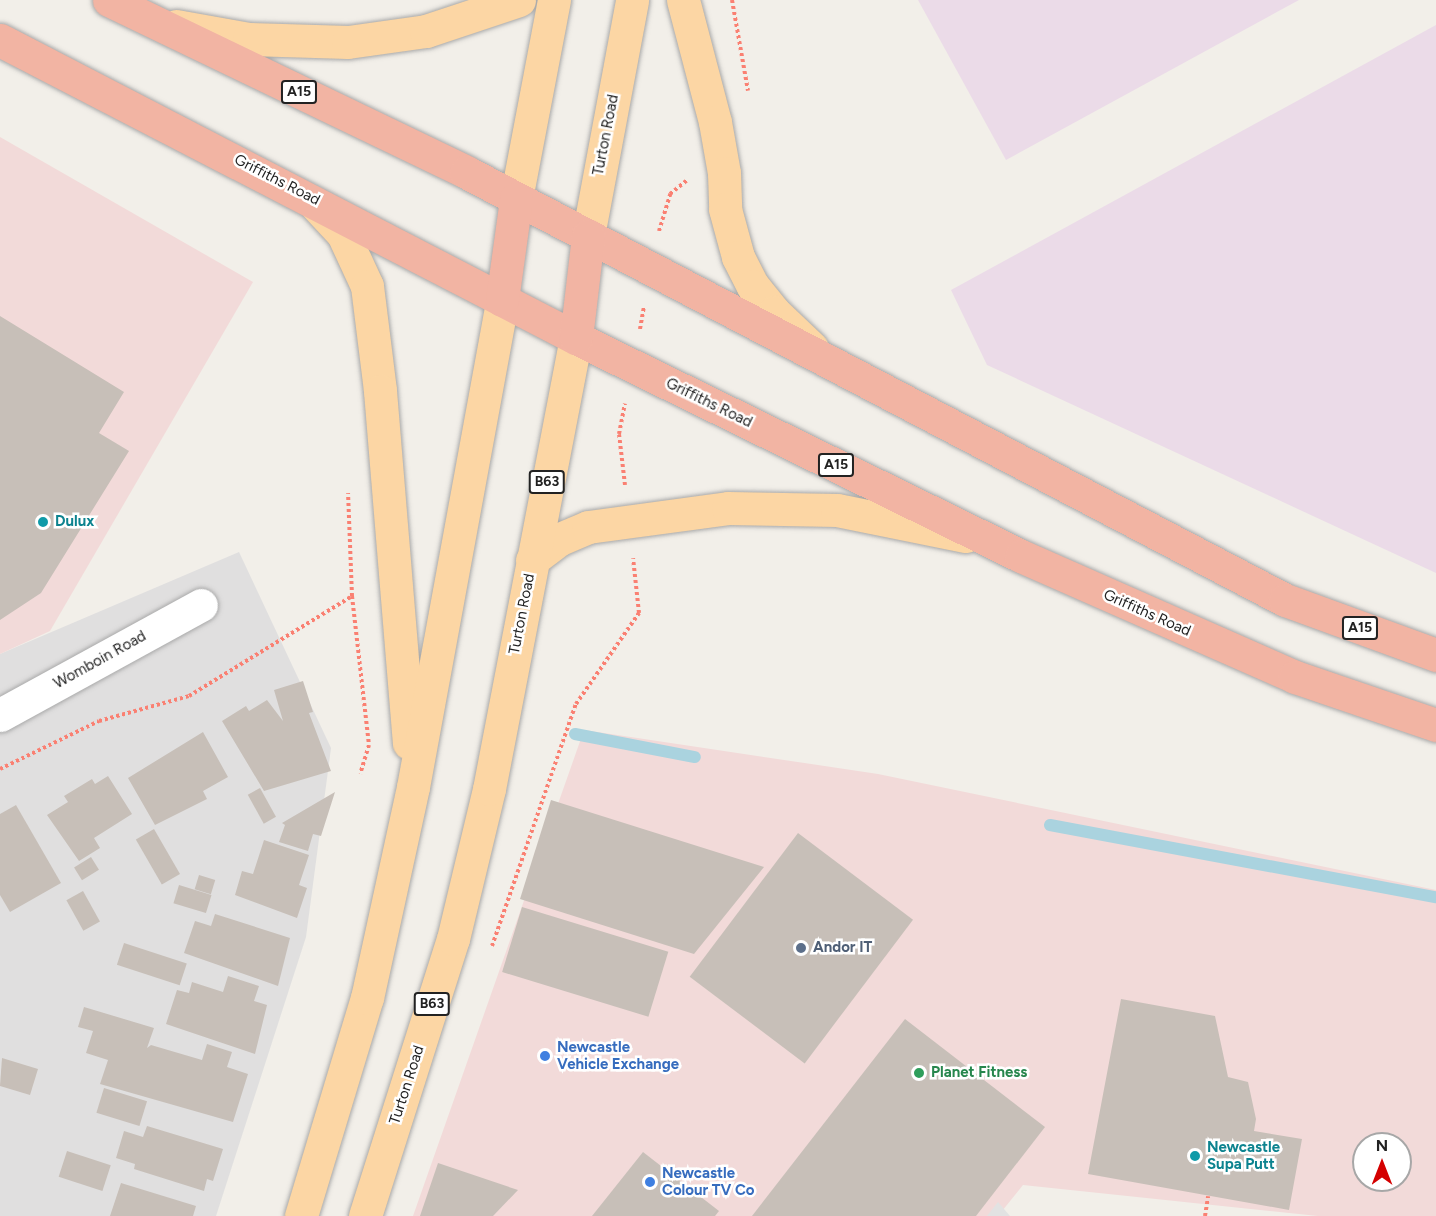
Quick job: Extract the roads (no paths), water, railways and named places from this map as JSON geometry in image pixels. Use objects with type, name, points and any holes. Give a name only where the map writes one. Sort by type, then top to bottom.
[{"type":"highway","name":"A15","points":[[109,0],[516,199],[819,354],[1285,600],[1436,655]]},
{"type":"highway","name":"Griffiths Road","points":[[0,40],[308,196],[576,338],[1021,556],[1296,677],[1436,725]]},
{"type":"highway","points":[[502,300],[516,199]]},
{"type":"highway","name":"Turton Road","points":[[576,338],[588,236]]},
{"type":"main road","points":[[151,20],[249,39],[348,42],[426,31],[519,0]]},
{"type":"main road","points":[[516,199],[554,0]]},
{"type":"main road","name":"Turton Road","points":[[588,236],[632,0]]},
{"type":"main road","points":[[683,0],[715,122],[724,173],[725,209],[738,257],[753,286],[774,312],[819,354]]},
{"type":"main road","points":[[308,196],[343,234],[367,286],[380,391],[413,787]]},
{"type":"main road","points":[[301,1216],[367,998],[413,787],[502,300]]},
{"type":"main road","name":"Turton Road","points":[[365,1216],[453,939],[489,789],[576,338]]},
{"type":"main road","points":[[532,560],[560,539],[588,527],[695,510],[766,507],[837,510],[948,531],[1021,556]]},
{"type":"street","name":"Womboin Road","points":[[0,715],[201,605]]},
{"type":"waterway","points":[[575,734],[695,757]]},
{"type":"waterway","points":[[1050,825],[1436,897]]},
{"type":"place","name":"Dulux","points":[[43,522]]},
{"type":"place","name":"Andor IT","points":[[801,948]]},
{"type":"place","name":"Newcastle Vehicle Exchange","points":[[545,1056]]},
{"type":"place","name":"Planet Fitness","points":[[919,1073]]},
{"type":"place","name":"Newcastle Supa Putt","points":[[1195,1156]]},
{"type":"place","name":"Newcastle Colour TV Co","points":[[650,1182]]}]
